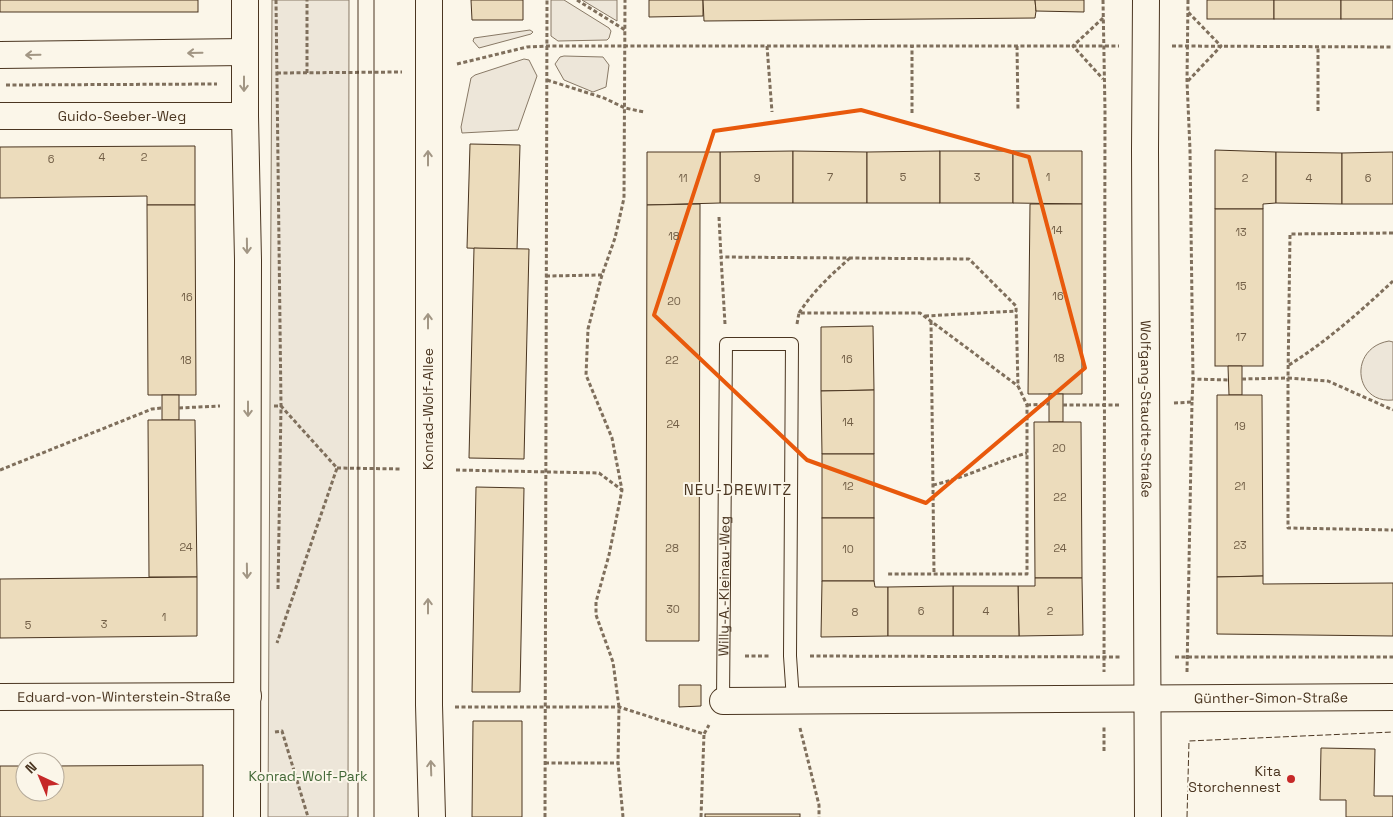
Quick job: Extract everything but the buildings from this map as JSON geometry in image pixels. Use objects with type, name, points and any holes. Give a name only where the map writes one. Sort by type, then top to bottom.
[{"type":"street","points":[[245,0],[244,84],[248,260],[247,817]]},
{"type":"street","name":"Konrad-Wolf-Allee","points":[[430,0],[429,705],[432,817]]},
{"type":"street","name":"Wolfgang-Staudte-Straße","points":[[1146,0],[1148,817]]},
{"type":"street","points":[[0,55],[244,52]]},
{"type":"street","name":"Guido-Seeber-Weg","points":[[0,116],[245,116]]},
{"type":"street","name":"Eduard-von-Winterstein-Straße","points":[[0,697],[248,696]]},
{"type":"street","name":"Günther-Simon-Straße","points":[[1148,699],[1393,698]]},
{"type":"street","points":[[723,700],[1148,699]]},
{"type":"lane","points":[[726,344],[792,344],[790,656],[794,700]]},
{"type":"lane","name":"Willy-A.-Kleinau-Weg","points":[[723,700],[726,344]]},
{"type":"path","points":[[276,0],[281,406],[278,594]]},
{"type":"path","points":[[307,0],[307,73]]},
{"type":"path","points":[[545,817],[547,0]]},
{"type":"path","points":[[577,0],[625,30]]},
{"type":"path","points":[[623,817],[618,762],[619,707],[613,662],[596,615],[596,602],[609,554],[622,490],[612,438],[586,375],[588,329],[602,275],[615,238],[624,198],[625,0]]},
{"type":"path","points":[[1103,0],[1105,111],[1104,751]]},
{"type":"path","points":[[1188,0],[1187,81],[1190,150],[1193,379]]},
{"type":"path","points":[[1188,12],[1221,46]]},
{"type":"path","points":[[1072,46],[1103,17]]},
{"type":"path","points":[[547,46],[1393,47]]},
{"type":"path","points":[[767,46],[772,112]]},
{"type":"path","points":[[912,46],[912,113]]},
{"type":"path","points":[[1017,46],[1018,112]]},
{"type":"path","points":[[1072,46],[1104,79]]},
{"type":"path","points":[[1187,81],[1221,46]]},
{"type":"path","points":[[1318,47],[1318,111]]},
{"type":"path","points":[[547,80],[604,98],[625,108],[644,112]]},
{"type":"path","points":[[0,85],[278,84]]},
{"type":"path","points":[[719,217],[726,344]]},
{"type":"path","points":[[1393,233],[1290,234],[1288,365],[1288,528],[1393,530]]},
{"type":"path","points":[[721,257],[969,259],[1016,306],[1018,386],[1027,405],[1027,574],[886,574]]},
{"type":"path","points":[[792,344],[800,314],[816,290],[851,258]]},
{"type":"path","points":[[546,276],[602,275]]},
{"type":"path","points":[[1288,365],[1302,357],[1393,281]]},
{"type":"path","points":[[924,316],[1017,311]]},
{"type":"path","points":[[800,314],[920,313],[1018,386]]},
{"type":"path","points":[[931,321],[934,574]]},
{"type":"path","points":[[1242,380],[1288,378],[1328,381],[1393,410]]},
{"type":"path","points":[[1186,699],[1192,402]]},
{"type":"path","points":[[1027,405],[1049,404]]},
{"type":"path","points":[[271,406],[281,406],[337,468],[276,644],[277,624]]},
{"type":"path","points":[[0,470],[152,408],[162,408]]},
{"type":"path","points":[[933,485],[951,481],[1003,460],[1027,453]]},
{"type":"path","points":[[546,471],[599,474],[622,490]]},
{"type":"path","points":[[724,656],[1123,657]]},
{"type":"path","points":[[1168,657],[1393,657]]},
{"type":"path","points":[[701,817],[704,734],[723,700]]},
{"type":"path","points":[[794,700],[819,805],[819,817]]},
{"type":"path","points":[[429,705],[545,708],[619,707],[704,734]]},
{"type":"path","points":[[276,741],[277,731]]},
{"type":"path","points":[[248,733],[282,731],[308,817]]},
{"type":"path","points":[[545,764],[618,762]]},
{"type":"highlighted area","points":[[861,110],[1029,157],[1085,368],[926,503],[807,460],[654,315],[714,131]]},
{"type":"green space","name":"Konrad-Wolf-Park","points":[[272,0],[349,0],[348,817],[268,817]]},
{"type":"green space","points":[[551,0],[564,0],[609,28],[611,31],[609,38],[607,40],[558,41],[551,36]]},
{"type":"green space","points":[[582,0],[617,0],[617,21]]},
{"type":"green space","points":[[530,30],[533,32],[531,34],[479,48],[473,41],[474,38]]},
{"type":"green space","points":[[560,57],[603,57],[609,65],[606,87],[593,92],[564,80],[555,64]]},
{"type":"green space","points":[[524,59],[529,60],[537,76],[518,130],[462,133],[461,127],[471,78]]},
{"type":"green space","points":[[1389,341],[1393,342],[1393,400],[1380,399],[1370,393],[1364,385],[1361,375],[1362,364],[1367,354],[1376,346]]},
{"type":"tram line","points":[[358,0],[358,817]]},
{"type":"tram line","points":[[374,0],[374,817]]},
{"type":"fence","points":[[1187,817],[1189,741],[1393,732]]},
{"type":"place","name":"Kita Storchennest","points":[[1291,779]]},
{"type":"district","name":"NEU-DREWITZ","points":[[738,489]]}]
